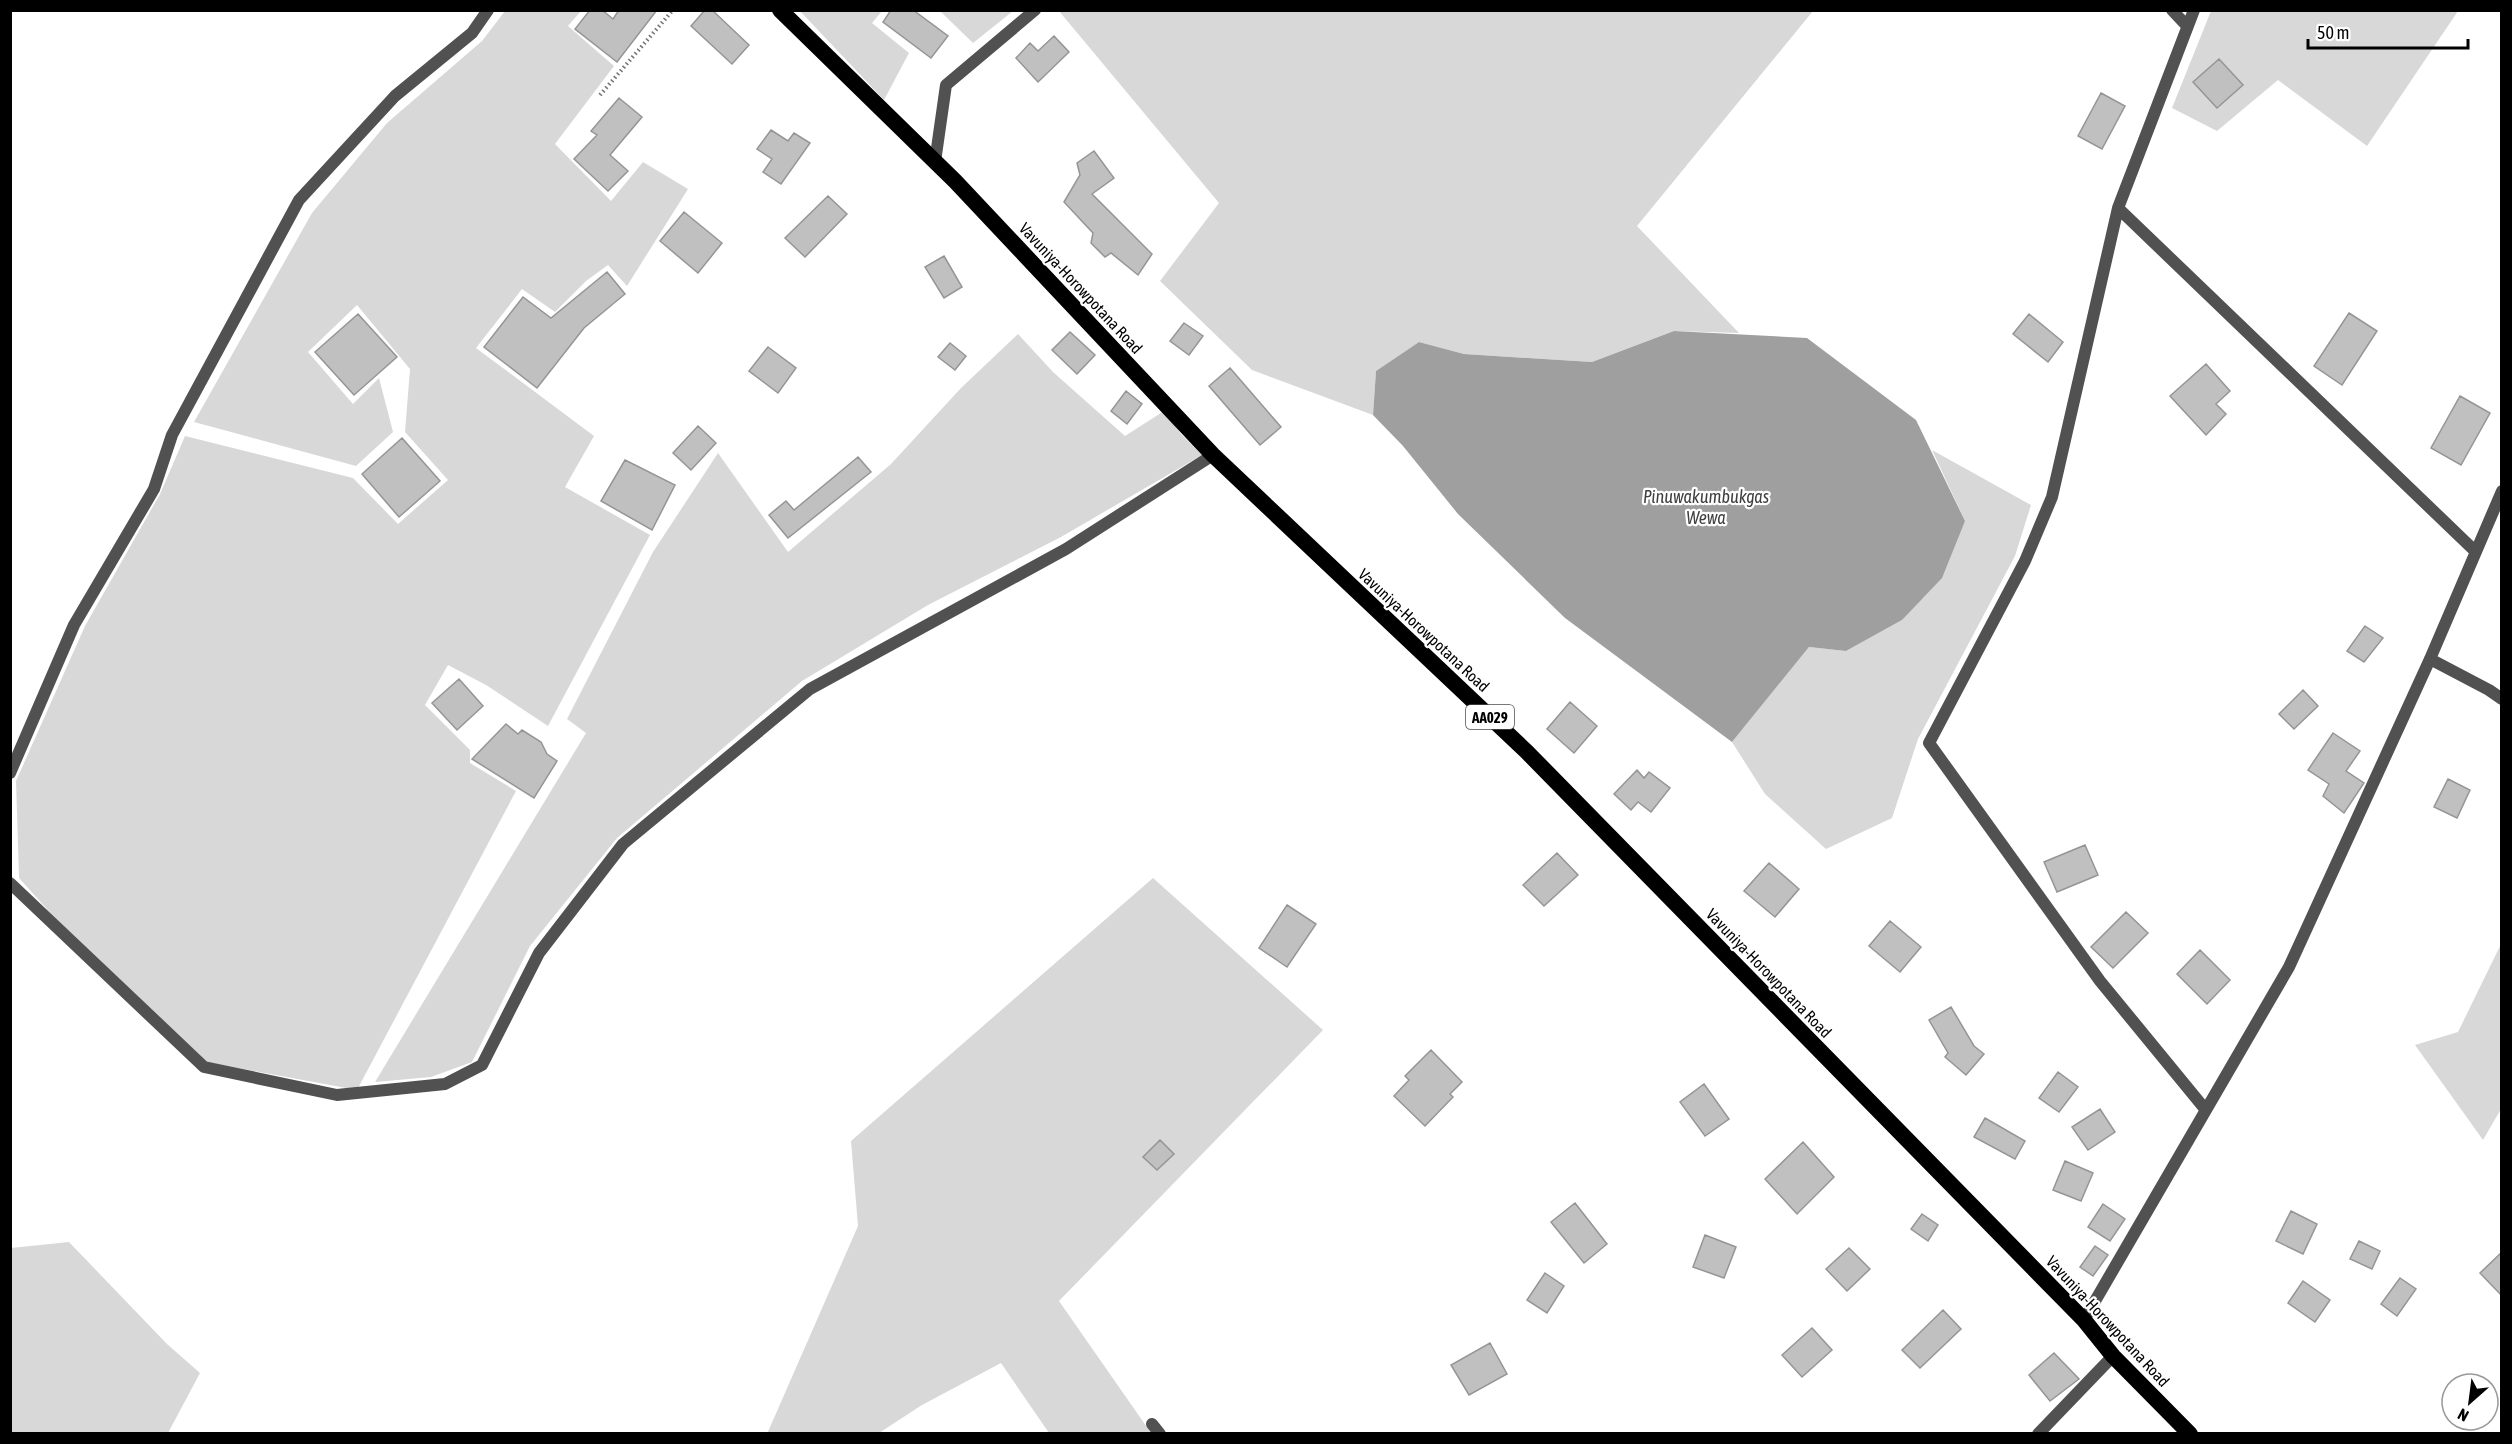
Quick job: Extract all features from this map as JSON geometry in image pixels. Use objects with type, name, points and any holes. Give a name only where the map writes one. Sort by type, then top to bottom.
[{"type":"highway","name":"Vavuniya-Horowpotana Road","points":[[780,10],[935,162],[1044,274],[1213,455],[1542,767],[2084,1320],[2113,1356],[2190,1434]]},
{"type":"street","points":[[10,773],[74,625],[154,489],[172,435],[299,200],[395,96],[472,33],[489,10]]},
{"type":"street","points":[[935,162],[946,85],[1035,10]]},
{"type":"street","points":[[2172,10],[2187,26]]},
{"type":"street","points":[[2194,10],[2118,208],[2052,497],[2025,561],[1929,743],[2100,981],[2205,1109]]},
{"type":"street","points":[[2118,208],[2476,552]]},
{"type":"street","points":[[10,883],[204,1067],[337,1095],[445,1084],[482,1065],[539,953],[623,844],[801,696],[1066,549],[1213,455]]},
{"type":"street","points":[[2084,1320],[2289,967],[2430,659],[2502,491]]},
{"type":"street","points":[[2430,659],[2502,699]]},
{"type":"street","points":[[2038,1434],[2113,1356]]},
{"type":"path","points":[[600,95],[673,10]]},
{"type":"shaded area","points":[[942,10],[1013,11],[973,43],[941,12]]},
{"type":"shaded area","points":[[505,11],[581,11],[568,26],[614,66],[555,144],[611,201],[643,162],[688,189],[627,286],[608,265],[586,281],[555,312],[522,289],[476,348],[594,436],[565,487],[650,535],[548,726],[486,685],[448,665],[425,705],[470,750],[470,763],[516,791],[357,1090],[206,1062],[83,949],[19,878],[16,781],[85,626],[160,494],[185,436],[353,478],[398,524],[448,480],[405,432],[410,369],[357,305],[308,352],[353,404],[379,378],[393,432],[356,466],[194,422],[312,213],[387,123],[482,41]]},
{"type":"shaded area","points":[[800,11],[882,11],[872,23],[909,53],[884,100]]},
{"type":"shaded area","points":[[1059,11],[1813,11],[1637,226],[1739,333],[1674,331],[1592,362],[1464,354],[1419,342],[1376,371],[1373,415],[1252,370],[1160,281],[1219,203]]},
{"type":"shaded area","points":[[2211,11],[2458,11],[2367,146],[2278,80],[2217,131],[2172,108]]},
{"type":"shaded area","points":[[1018,334],[1053,372],[1125,436],[1164,411],[1181,434],[1202,455],[1061,537],[928,605],[802,681],[617,838],[530,946],[472,1062],[431,1077],[375,1082],[586,733],[567,719],[653,552],[718,453],[788,552],[891,464],[961,388]]},
{"type":"shaded area","points":[[1932,450],[2031,505],[2015,556],[1918,739],[1892,818],[1826,849],[1765,794],[1732,742],[1809,647],[1846,651],[1902,620],[1965,521]]},
{"type":"shaded area","points":[[1153,878],[1323,1030],[1059,1301],[1151,1433],[1049,1433],[1001,1363],[922,1405],[879,1433],[767,1434],[858,1226],[851,1141]]},
{"type":"shaded area","points":[[2501,944],[2501,1109],[2483,1140],[2415,1045],[2458,1032]]},
{"type":"shaded area","points":[[69,1242],[167,1344],[200,1373],[168,1433],[11,1433],[11,1248]]},
{"type":"water","name":"Pinuwakumbukgas Wewa","points":[[1674,331],[1807,338],[1916,420],[1965,521],[1942,578],[1902,620],[1846,651],[1809,647],[1732,742],[1565,618],[1458,514],[1403,446],[1373,415],[1376,371],[1419,342],[1464,354],[1592,362]]},
{"type":"building","points":[[590,10],[602,10],[613,19],[619,10],[657,10],[617,62],[575,29]]},
{"type":"building","points":[[705,10],[712,10],[749,45],[732,64],[691,26]]},
{"type":"building","points":[[891,10],[913,10],[948,36],[931,58],[883,22]]},
{"type":"building","points":[[1054,36],[1069,52],[1038,82],[1016,58],[1030,43],[1038,51]]},
{"type":"building","points":[[2219,59],[2243,85],[2217,108],[2193,82]]},
{"type":"building","points":[[2101,93],[2125,106],[2102,149],[2078,136]]},
{"type":"building","points":[[619,98],[642,117],[610,155],[628,171],[608,191],[574,159],[597,135],[591,131]]},
{"type":"building","points":[[771,130],[788,141],[794,133],[810,143],[781,184],[763,172],[772,159],[757,149]]},
{"type":"building","points":[[1094,151],[1114,178],[1092,194],[1152,254],[1138,275],[1111,253],[1105,257],[1091,243],[1093,233],[1064,202],[1080,175],[1077,163]]},
{"type":"building","points":[[828,196],[847,214],[805,257],[785,238]]},
{"type":"building","points":[[684,212],[722,243],[698,273],[660,241]]},
{"type":"building","points":[[944,256],[962,287],[944,298],[925,267]]},
{"type":"building","points":[[607,272],[625,294],[584,328],[537,388],[484,347],[523,297],[551,318]]},
{"type":"building","points":[[2349,313],[2377,331],[2342,385],[2314,366]]},
{"type":"building","points":[[358,314],[397,357],[354,395],[315,352]]},
{"type":"building","points":[[2029,314],[2063,342],[2048,362],[2013,334]]},
{"type":"building","points":[[1184,323],[1203,336],[1189,355],[1170,341]]},
{"type":"building","points":[[1070,332],[1095,355],[1077,374],[1052,350]]},
{"type":"building","points":[[950,343],[966,356],[955,370],[938,357]]},
{"type":"building","points":[[768,347],[796,368],[778,393],[749,371]]},
{"type":"building","points":[[2206,364],[2230,391],[2216,404],[2226,414],[2206,435],[2170,396]]},
{"type":"building","points":[[1230,368],[1281,427],[1260,445],[1209,386]]},
{"type":"building","points":[[1126,391],[1142,404],[1127,424],[1111,411]]},
{"type":"building","points":[[2460,396],[2490,413],[2461,465],[2431,448]]},
{"type":"building","points":[[698,426],[716,443],[691,470],[673,453]]},
{"type":"building","points":[[402,438],[440,481],[399,517],[362,474]]},
{"type":"building","points":[[858,457],[871,472],[788,538],[769,515],[786,501],[794,510]]},
{"type":"building","points":[[625,460],[675,485],[652,530],[601,501]]},
{"type":"building","points":[[2365,626],[2383,638],[2364,662],[2347,651]]},
{"type":"building","points":[[459,679],[483,706],[457,730],[432,703]]},
{"type":"building","points":[[2303,690],[2318,706],[2294,729],[2279,714]]},
{"type":"building","points":[[1570,702],[1597,726],[1574,753],[1547,729]]},
{"type":"building","points":[[506,724],[518,734],[522,730],[541,742],[547,754],[557,761],[534,798],[472,759]]},
{"type":"building","points":[[2333,733],[2360,751],[2346,771],[2364,783],[2344,813],[2323,796],[2329,784],[2308,770]]},
{"type":"building","points":[[1637,770],[1644,778],[1649,772],[1670,788],[1651,812],[1638,802],[1631,810],[1614,794]]},
{"type":"building","points":[[2448,779],[2470,790],[2457,818],[2434,807]]},
{"type":"building","points":[[2085,845],[2098,875],[2057,892],[2044,862]]},
{"type":"building","points":[[1557,853],[1578,875],[1544,906],[1523,885]]},
{"type":"building","points":[[1769,863],[1799,889],[1775,917],[1744,891]]},
{"type":"building","points":[[1287,905],[1316,924],[1287,967],[1259,948]]},
{"type":"building","points":[[2126,912],[2148,933],[2113,968],[2091,947]]},
{"type":"building","points":[[1890,921],[1921,947],[1900,972],[1869,946]]},
{"type":"building","points":[[2200,950],[2230,980],[2207,1004],[2177,974]]},
{"type":"building","points":[[1951,1007],[1974,1046],[1984,1054],[1966,1075],[1945,1057],[1948,1053],[1929,1020]]},
{"type":"building","points":[[1431,1050],[1462,1082],[1450,1094],[1453,1097],[1425,1126],[1394,1096],[1409,1080],[1405,1076]]},
{"type":"building","points":[[2058,1072],[2078,1087],[2059,1112],[2039,1098]]},
{"type":"building","points":[[1704,1084],[1729,1119],[1705,1136],[1680,1102]]},
{"type":"building","points":[[2100,1109],[2115,1132],[2088,1150],[2072,1127]]},
{"type":"building","points":[[1985,1118],[2025,1141],[2015,1159],[1974,1137]]},
{"type":"building","points":[[1160,1140],[1174,1154],[1157,1170],[1143,1157]]},
{"type":"building","points":[[1803,1142],[1834,1177],[1797,1214],[1765,1179]]},
{"type":"building","points":[[2065,1161],[2093,1173],[2081,1201],[2053,1190]]},
{"type":"building","points":[[1575,1203],[1607,1244],[1584,1263],[1551,1222]]},
{"type":"building","points":[[2103,1204],[2125,1219],[2110,1241],[2088,1227]]},
{"type":"building","points":[[2291,1211],[2317,1224],[2303,1254],[2276,1241]]},
{"type":"building","points":[[1922,1214],[1938,1225],[1928,1241],[1911,1229]]},
{"type":"building","points":[[1705,1235],[1736,1247],[1724,1278],[1693,1267]]},
{"type":"building","points":[[2359,1241],[2380,1251],[2372,1269],[2350,1259]]},
{"type":"building","points":[[2095,1246],[2108,1255],[2093,1276],[2080,1267]]},
{"type":"building","points":[[1849,1248],[1870,1269],[1847,1291],[1826,1269]]},
{"type":"building","points":[[2502,1252],[2502,1296],[2480,1273]]},
{"type":"building","points":[[1545,1273],[1564,1286],[1547,1313],[1527,1300]]},
{"type":"building","points":[[2400,1278],[2416,1289],[2397,1316],[2381,1304]]},
{"type":"building","points":[[2303,1281],[2330,1300],[2315,1322],[2288,1303]]},
{"type":"building","points":[[1943,1310],[1961,1329],[1920,1368],[1902,1350]]},
{"type":"building","points":[[1812,1328],[1832,1350],[1802,1377],[1782,1355]]},
{"type":"building","points":[[1490,1343],[1507,1374],[1469,1395],[1451,1365]]},
{"type":"building","points":[[2054,1353],[2079,1379],[2050,1401],[2029,1375]]}]
